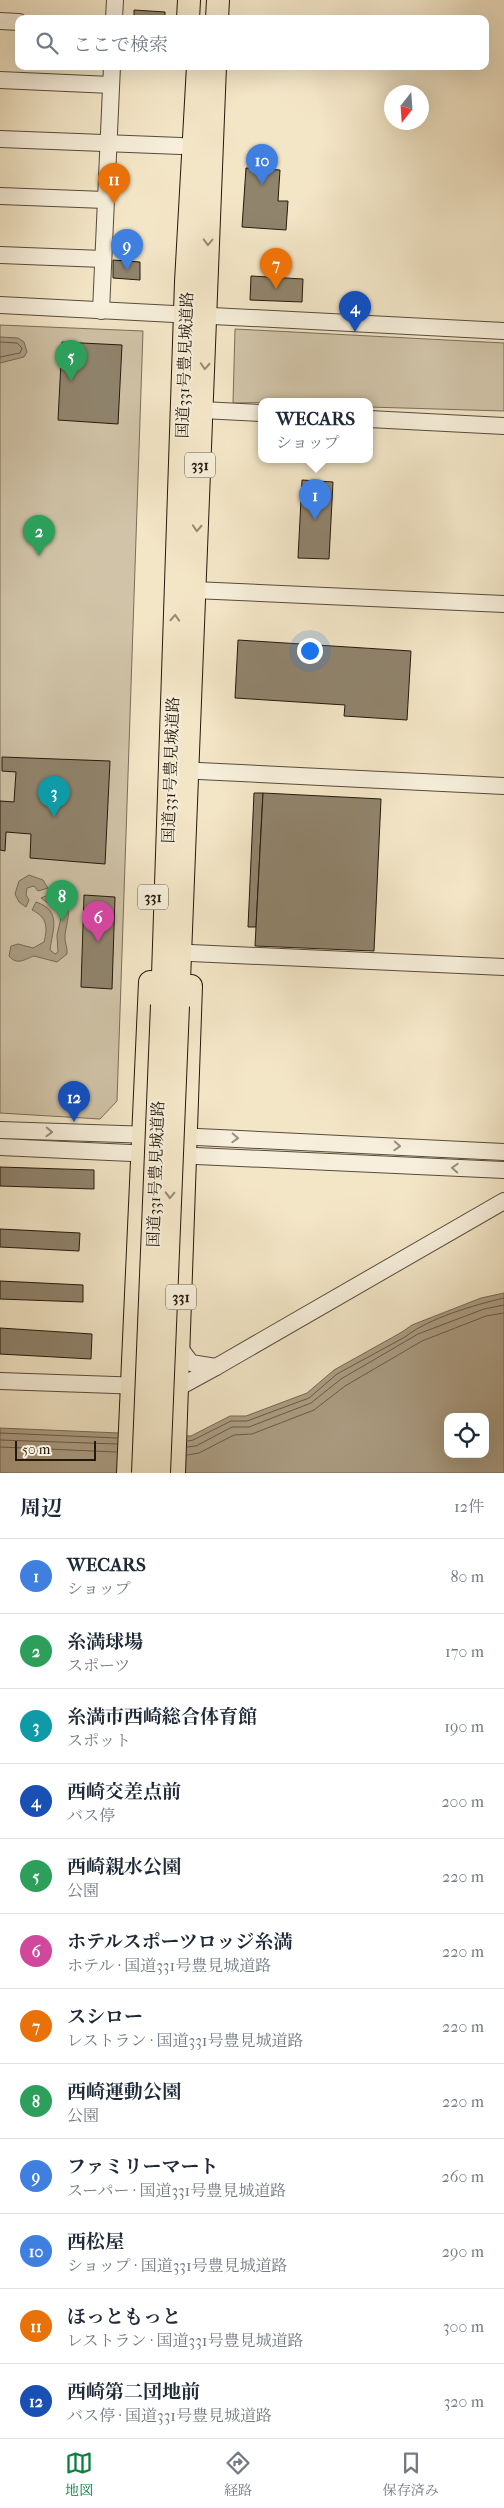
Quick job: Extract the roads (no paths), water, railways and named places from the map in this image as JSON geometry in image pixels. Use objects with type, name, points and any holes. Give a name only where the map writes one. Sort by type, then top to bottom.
[{"type":"highway","points":[[188,15],[189,0]]},
{"type":"highway","points":[[200,15],[201,0]]},
{"type":"highway","points":[[217,15],[218,0]]},
{"type":"highway","points":[[228,15],[229,0]]},
{"type":"highway","name":"331","points":[[187,70],[199,157],[215,153],[225,70]]},
{"type":"highway","name":"国道331号豊見城道路","points":[[159,1473],[170,1006],[196,316],[199,157],[198,70]]},
{"type":"highway","name":"国道331号豊見城道路","points":[[182,667],[194,590],[202,410],[189,219],[183,182],[199,157],[214,70]]},
{"type":"highway","name":"331","points":[[174,1473],[200,718],[182,667]]},
{"type":"highway","name":"331","points":[[128,1473],[163,690],[182,667]]},
{"type":"highway","name":"国道331号豊見城道路","points":[[143,1473],[170,1006]]},
{"type":"street","points":[[114,15],[115,0]]},
{"type":"street","points":[[0,22],[15,22]]},
{"type":"street","points":[[101,311],[112,70]]},
{"type":"street","points":[[0,80],[111,86]]},
{"type":"street","points":[[0,139],[108,143],[199,157]]},
{"type":"street","points":[[0,196],[106,200]]},
{"type":"street","points":[[0,255],[103,259]]},
{"type":"street","points":[[0,306],[504,331]]},
{"type":"street","points":[[202,410],[258,413]]},
{"type":"street","points":[[373,419],[504,426]]},
{"type":"street","points":[[194,590],[504,604]]},
{"type":"street","points":[[199,771],[504,786]]},
{"type":"street","points":[[191,953],[504,967]]},
{"type":"street","points":[[0,1130],[143,1145]]},
{"type":"street","points":[[0,1147],[143,1145],[504,1152]]},
{"type":"street","points":[[186,1146],[504,1170]]},
{"type":"street","points":[[0,1381],[177,1386],[216,1368],[504,1201]]},
{"type":"street","points":[[179,1347],[192,1363],[216,1368]]},
{"type":"water","points":[[0,337],[18,338],[24,342],[27,352],[24,357],[0,363]]},
{"type":"water","points":[[29,875],[43,880],[48,888],[38,891],[34,886],[27,888],[26,895],[29,900],[26,907],[19,902],[15,894],[19,881]]},
{"type":"water","points":[[48,895],[63,902],[68,910],[65,938],[67,954],[57,962],[34,956],[21,961],[15,961],[9,956],[11,946],[18,944],[33,948],[44,942],[45,923],[41,916],[32,910],[36,902],[44,906],[53,916],[54,929],[50,950],[55,954],[58,952],[57,935],[61,918],[55,908],[41,898]]},
{"type":"water","points":[[504,1293],[504,1473],[0,1473],[0,1428],[191,1436],[230,1416],[246,1416],[307,1393],[334,1370],[412,1325],[481,1298]]},
{"type":"place","name":"西松屋","points":[[262,185]]},
{"type":"place","name":"ほっともっと","points":[[114,204]]},
{"type":"place","name":"ファミリーマート","points":[[127,270]]},
{"type":"place","name":"スシロー","points":[[276,289]]},
{"type":"place","name":"西崎交差点前","points":[[355,332]]},
{"type":"place","name":"西崎親水公園","points":[[71,381]]},
{"type":"place","name":"WECARS","points":[[315,520]]},
{"type":"place","name":"糸満球場","points":[[39,556]]},
{"type":"place","name":"糸満市西崎総合体育館","points":[[54,817]]},
{"type":"place","name":"西崎運動公園","points":[[62,921]]},
{"type":"place","name":"ホテルスポーツロッジ糸満","points":[[98,942]]},
{"type":"place","name":"西崎第二団地前","points":[[74,1122]]}]
